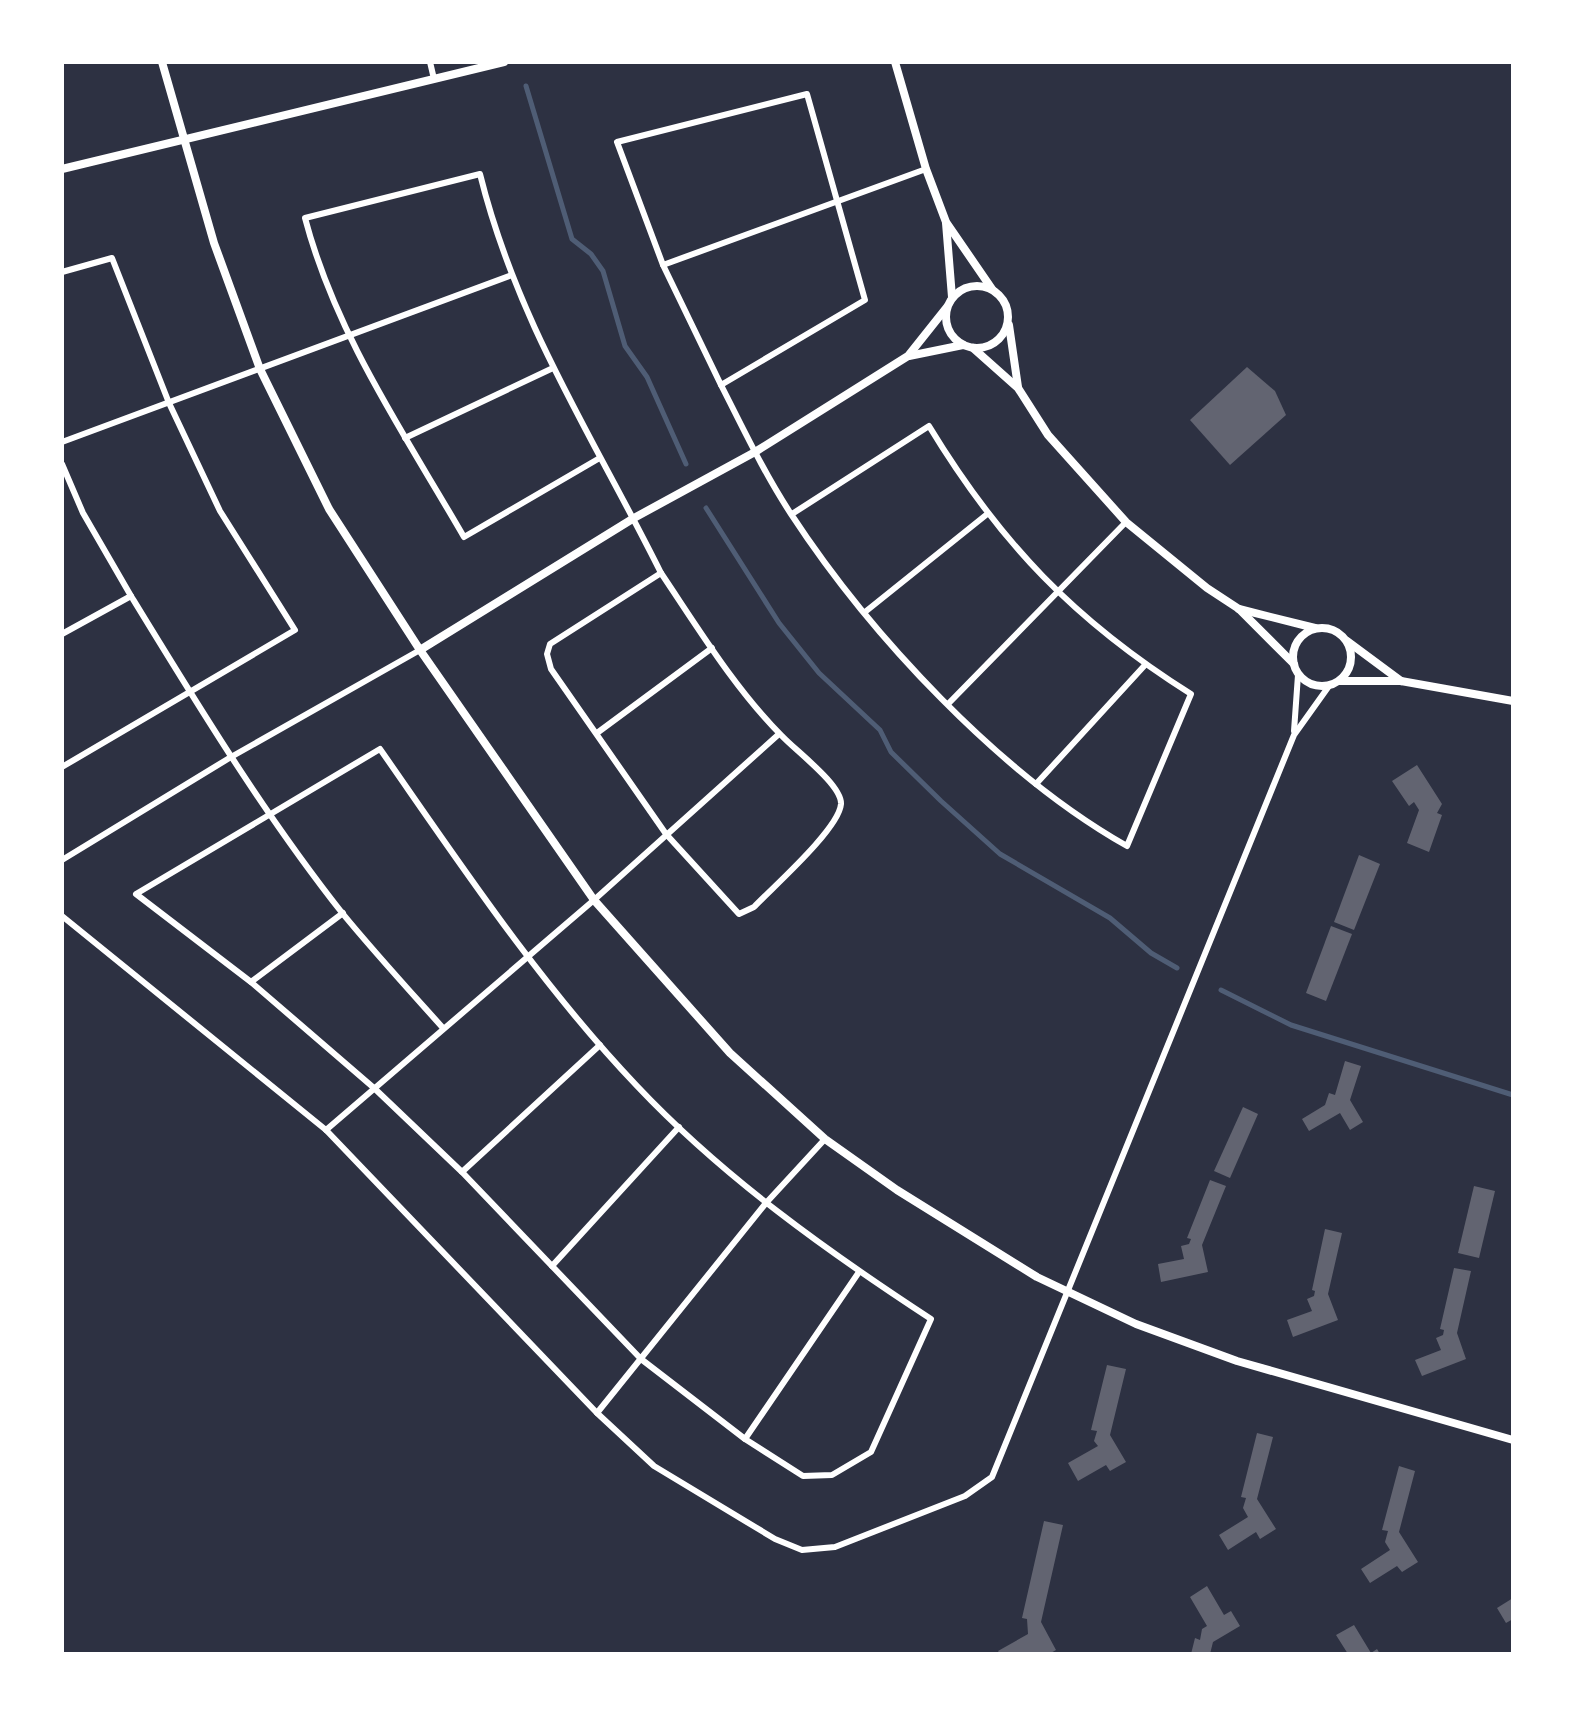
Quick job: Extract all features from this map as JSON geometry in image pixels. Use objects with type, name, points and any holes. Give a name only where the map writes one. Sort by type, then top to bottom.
[{"type":"street","points":[[162,62],[214,243],[260,369],[329,509],[420,650],[594,900],[730,1053],[825,1139],[897,1190],[1037,1277],[1136,1324],[1237,1361],[1513,1440]]},
{"type":"street","points":[[430,62],[434,79]]},
{"type":"street","points":[[62,169],[504,62]]},
{"type":"street","points":[[895,62],[926,169],[946,222],[992,289],[1005,302],[1018,388]]},
{"type":"street","points":[[721,385],[865,300],[807,94],[617,142],[663,265],[721,385],[755,452],[792,514],[865,612],[949,703],[1036,784],[1086,822],[1127,846],[1191,694],[1145,665],[1057,592],[986,515],[929,426],[792,514]]},
{"type":"street","points":[[663,265],[926,169]]},
{"type":"street","points":[[598,459],[464,537],[348,336],[305,218],[480,174],[493,226],[553,368],[598,459],[634,518],[661,573],[712,648],[779,734],[840,792],[841,807],[830,826],[754,907],[739,914],[666,834],[551,669],[547,654],[550,644],[661,573]]},
{"type":"street","points":[[62,860],[231,757],[420,650],[634,518],[755,452],[908,356],[952,297],[946,222]]},
{"type":"street","points":[[62,272],[112,258],[169,403],[220,511],[295,630],[62,767]]},
{"type":"street","points":[[62,442],[512,275]]},
{"type":"street","points":[[952,297],[975,285],[992,289]]},
{"type":"street","points":[[947,307],[946,325],[963,345]]},
{"type":"street","points":[[908,356],[963,345],[983,348],[1000,338],[1008,320]]},
{"type":"street","points":[[973,348],[1018,388],[1048,435],[1126,522],[1207,588],[1239,609],[1294,664]]},
{"type":"street","points":[[405,438],[553,368]]},
{"type":"street","points":[[62,464],[83,513],[231,757],[343,913],[443,1028]]},
{"type":"street","points":[[865,612],[986,515]]},
{"type":"street","points":[[949,703],[1126,522]]},
{"type":"street","points":[[62,634],[131,596]]},
{"type":"street","points":[[1239,609],[1316,629],[1333,630],[1401,681]]},
{"type":"street","points":[[1294,735],[1298,675],[1294,664],[1295,646],[1307,632],[1316,629]]},
{"type":"street","points":[[1340,681],[1350,667],[1350,648],[1346,640]]},
{"type":"street","points":[[597,733],[712,648]]},
{"type":"street","points":[[1036,784],[1145,665]]},
{"type":"street","points":[[1298,675],[1312,685],[1329,686],[1340,681],[1401,681],[1513,701]]},
{"type":"street","points":[[62,916],[326,1130],[597,1413],[654,1466],[775,1539],[802,1550],[835,1547],[965,1496],[992,1477],[1294,735],[1329,686]]},
{"type":"street","points":[[326,1130],[594,900],[779,734]]},
{"type":"street","points":[[380,749],[525,957],[600,1045],[679,1127],[766,1203],[859,1272],[931,1319],[871,1452],[832,1475],[803,1476],[745,1439],[641,1359],[462,1172],[374,1088],[251,982],[136,894],[380,749]]},
{"type":"street","points":[[251,982],[343,913]]},
{"type":"street","points":[[462,1172],[600,1045]]},
{"type":"street","points":[[552,1266],[679,1127]]},
{"type":"street","points":[[597,1413],[766,1203],[825,1139]]},
{"type":"street","points":[[745,1439],[859,1272]]},
{"type":"building","points":[[1247,367],[1275,391],[1286,415],[1230,465],[1190,420]]},
{"type":"building","points":[[1417,765],[1442,804],[1437,813],[1442,815],[1429,852],[1407,843],[1419,810],[1414,802],[1409,806],[1392,781]]},
{"type":"building","points":[[1359,855],[1380,864],[1354,930],[1334,922]]},
{"type":"building","points":[[1331,926],[1352,934],[1326,1001],[1306,993]]},
{"type":"building","points":[[1345,1061],[1361,1066],[1350,1100],[1363,1122],[1350,1130],[1340,1113],[1309,1131],[1302,1119],[1325,1105],[1329,1093],[1335,1095]]},
{"type":"building","points":[[1243,1107],[1258,1114],[1230,1178],[1214,1171]]},
{"type":"building","points":[[1210,1180],[1226,1186],[1202,1245],[1208,1272],[1161,1282],[1158,1264],[1184,1259],[1181,1246],[1189,1244],[1191,1239],[1187,1238]]},
{"type":"building","points":[[1474,1186],[1495,1191],[1479,1258],[1458,1253]]},
{"type":"building","points":[[1325,1229],[1342,1233],[1328,1294],[1338,1320],[1293,1337],[1287,1320],[1312,1311],[1307,1299],[1314,1296],[1315,1291],[1312,1290]]},
{"type":"building","points":[[1454,1268],[1471,1271],[1457,1333],[1466,1359],[1422,1376],[1415,1360],[1441,1350],[1436,1338],[1443,1335],[1444,1330],[1440,1329]]},
{"type":"building","points":[[1107,1365],[1126,1369],[1110,1435],[1126,1462],[1110,1471],[1106,1465],[1078,1481],[1068,1463],[1098,1446],[1094,1441],[1097,1431],[1091,1430]]},
{"type":"building","points":[[1257,1433],[1273,1437],[1257,1499],[1276,1529],[1260,1539],[1256,1532],[1228,1550],[1219,1535],[1248,1517],[1243,1508],[1246,1498],[1241,1497]]},
{"type":"building","points":[[1399,1466],[1415,1471],[1399,1532],[1418,1562],[1402,1572],[1397,1566],[1370,1583],[1361,1569],[1390,1550],[1385,1542],[1388,1531],[1382,1530]]},
{"type":"building","points":[[1044,1521],[1063,1525],[1041,1622],[1056,1650],[1049,1654],[1000,1654],[998,1651],[1028,1634],[1027,1619],[1022,1618]]},
{"type":"building","points":[[1207,1586],[1224,1615],[1231,1611],[1240,1626],[1213,1642],[1210,1654],[1191,1654],[1195,1638],[1200,1640],[1202,1629],[1207,1626],[1190,1597]]},
{"type":"building","points":[[1513,1598],[1513,1619],[1506,1623],[1497,1608]]},
{"type":"building","points":[[1354,1625],[1371,1653],[1377,1649],[1380,1654],[1348,1654],[1336,1635]]},
{"type":"waterway","points":[[526,86],[572,239],[591,254],[603,271],[625,346],[647,377],[686,464]]},
{"type":"waterway","points":[[706,508],[779,623],[819,673],[880,730],[891,752],[941,801],[1000,854],[1110,918],[1151,953],[1177,968]]},
{"type":"waterway","points":[[1221,990],[1291,1025],[1513,1095]]}]
